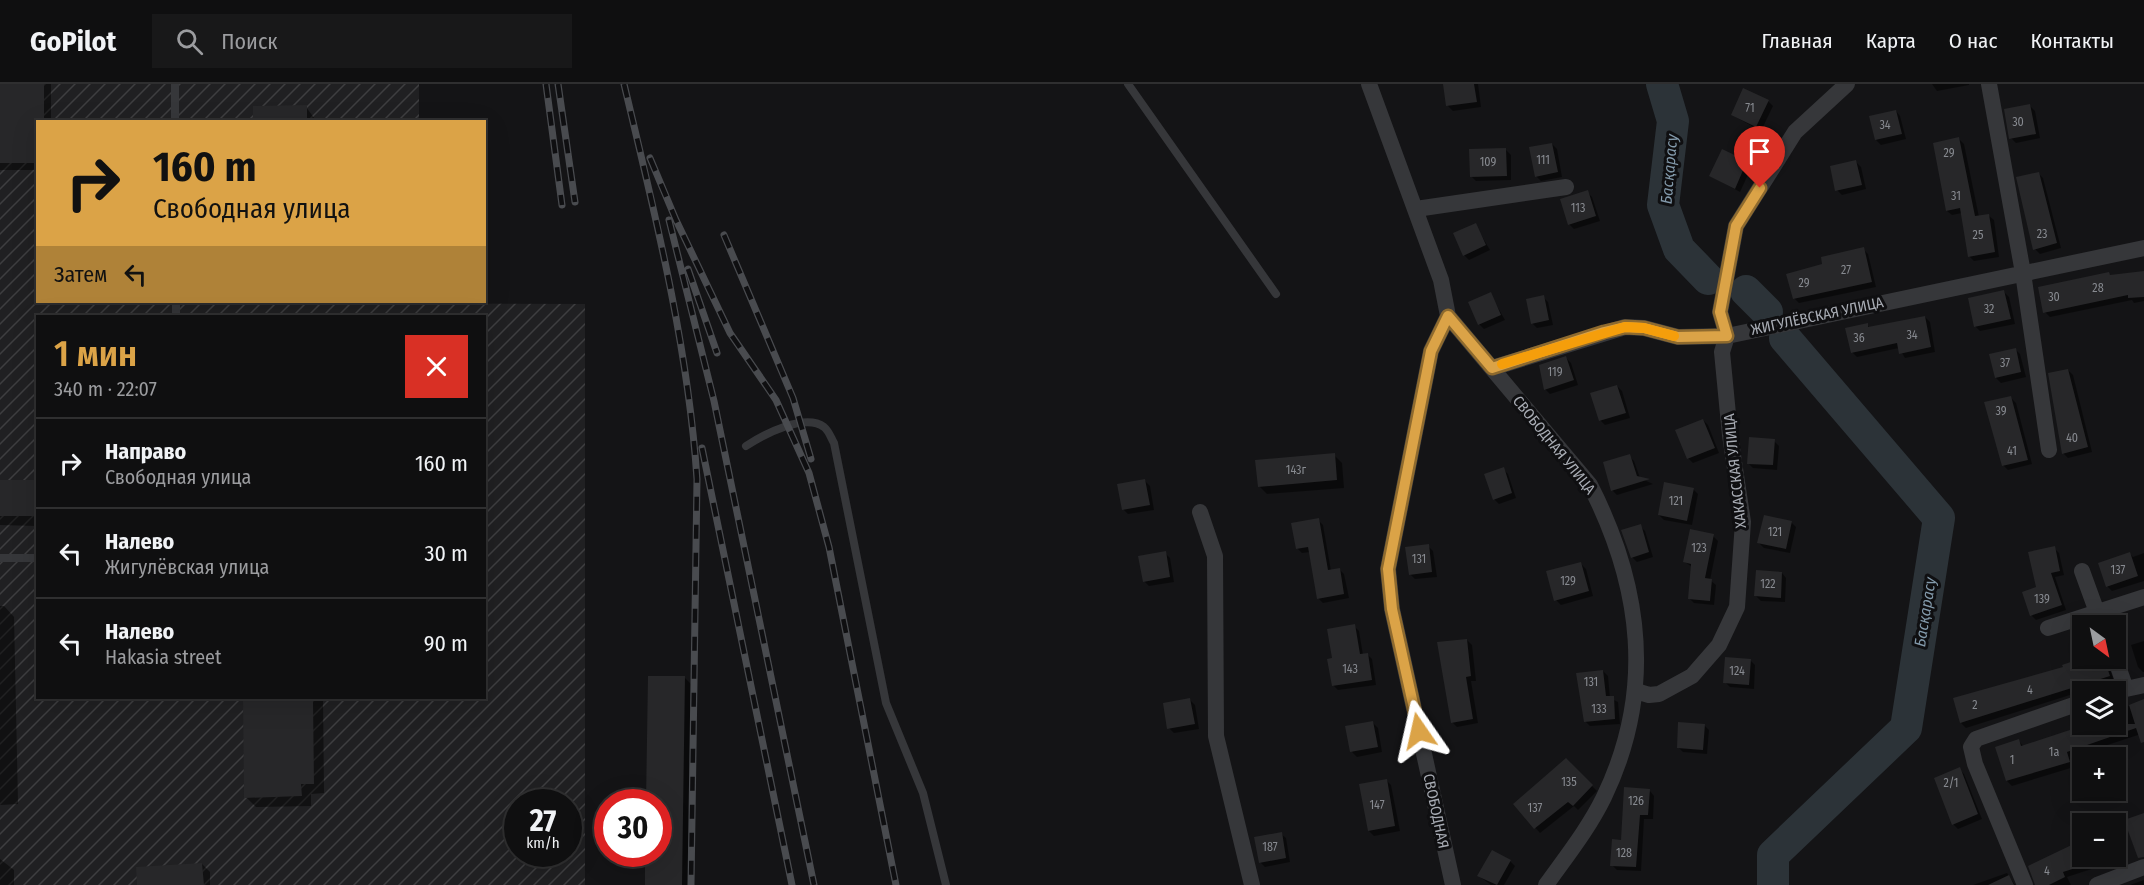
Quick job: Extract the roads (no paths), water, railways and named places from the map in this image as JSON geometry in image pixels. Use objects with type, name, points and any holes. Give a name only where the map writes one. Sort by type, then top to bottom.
[{"type":"street","name":"СВОБОДНАЯ УЛИЦА","points":[[1369,84],[1441,280],[1448,316],[1590,484],[1604,513],[1623,568],[1637,641],[1636,691],[1620,759],[1603,799],[1546,885]]},
{"type":"street","name":"ХАКАССКАЯ УЛИЦА","points":[[1636,691],[1649,695],[1659,694],[1692,676],[1719,645],[1737,607],[1743,522],[1730,435],[1722,352],[1727,336],[1720,312],[1736,226],[1795,132],[1847,84]]},
{"type":"street","points":[[1989,84],[2023,273],[2049,450]]},
{"type":"street","points":[[1416,209],[1566,187]]},
{"type":"street","name":"ЖИГУЛЁВСКАЯ УЛИЦА","points":[[1492,368],[1625,327],[1644,328],[1678,337],[1727,336],[2144,248]]},
{"type":"street","name":"СВОБОДНАЯ","points":[[1448,316],[1431,351],[1388,569],[1392,609],[1453,885]]},
{"type":"street","points":[[1200,512],[1215,556],[1216,736],[1252,885]]},
{"type":"street","points":[[2082,571],[2099,615]]},
{"type":"street","points":[[2106,615],[2144,597]]},
{"type":"street","points":[[2048,628],[2072,623]]},
{"type":"street","points":[[2126,689],[2144,685]]},
{"type":"street","points":[[2025,885],[1975,764],[1971,747],[1976,739],[2072,705]]},
{"type":"street","points":[[2097,885],[2144,867]]},
{"type":"lane","points":[[175,84],[175,120]]},
{"type":"lane","points":[[1128,84],[1276,294]]},
{"type":"lane","points":[[746,446],[769,431],[812,422],[826,428],[834,443],[886,703],[922,793],[946,885]]},
{"type":"lane","points":[[0,558],[36,558]]},
{"type":"waterway","name":"Басқарасу","points":[[1662,84],[1673,121],[1663,205],[1679,249],[1708,279]]},
{"type":"waterway","name":"Басқарасу","points":[[1746,291],[1767,312]]},
{"type":"waterway","name":"Басқарасу","points":[[1773,885],[1773,855],[1906,728],[1939,518],[1785,338]]},
{"type":"railway","points":[[546,84],[562,205]]},
{"type":"railway","points":[[558,84],[575,202]]},
{"type":"railway","points":[[624,84],[669,280],[693,429],[697,479],[691,885]]},
{"type":"railway","points":[[650,158],[676,220],[730,333],[776,400],[809,473],[829,547],[896,885]]},
{"type":"railway","points":[[669,220],[714,401],[814,885]]},
{"type":"railway","points":[[724,235],[793,398],[811,459]]},
{"type":"railway","points":[[688,269],[717,353]]},
{"type":"railway","points":[[702,448],[792,885]]}]
